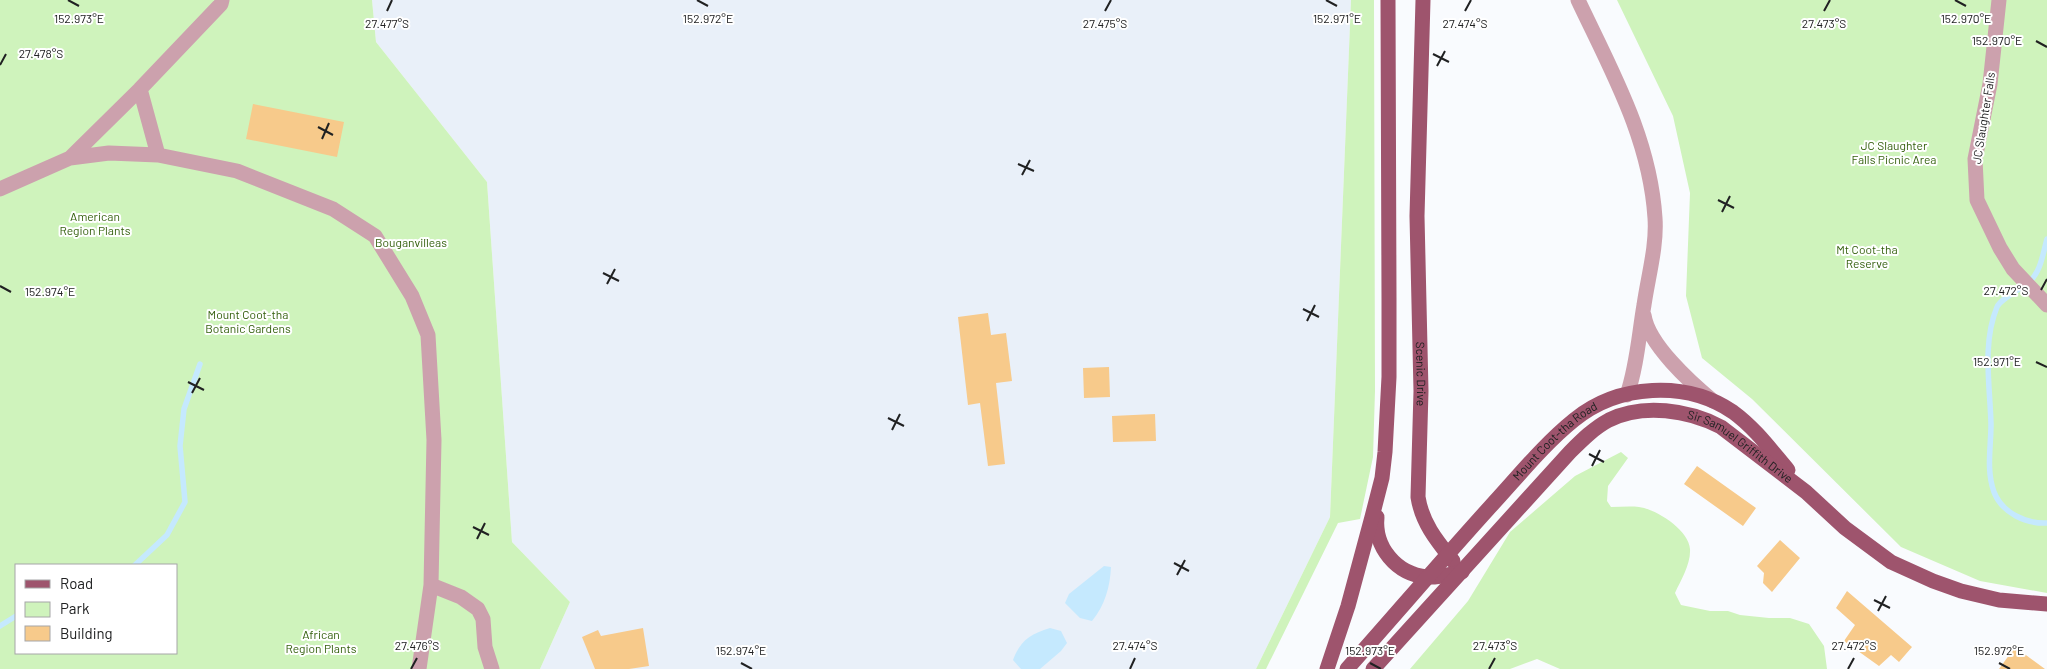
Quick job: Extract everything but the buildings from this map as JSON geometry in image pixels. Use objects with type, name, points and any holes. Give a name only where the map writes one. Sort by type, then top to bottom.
[{"type":"main road","points":[[1388,0],[1389,368],[1387,427],[1376,523],[1379,541],[1386,554],[1400,567],[1415,575],[1427,577],[1462,572]]},
{"type":"main road","name":"Scenic Drive","points":[[1423,0],[1417,216],[1421,382],[1418,497],[1425,521],[1462,572]]},
{"type":"main road","name":"Mount Coot-tha Road","points":[[1347,669],[1427,577],[1557,435],[1592,408],[1627,394],[1645,391],[1672,391],[1693,394],[1714,402],[1734,413],[1754,430],[1806,492]]},
{"type":"main road","points":[[1615,417],[1627,394]]},
{"type":"main road","name":"Sir Samuel Griffith Drive","points":[[1462,572],[1570,452],[1595,429],[1615,417],[1632,413],[1666,411],[1705,419],[1730,433],[1806,492],[1845,528],[1891,562],[1933,582],[1961,591],[1999,600],[2044,606]]},
{"type":"main road","points":[[1327,669],[1348,606],[1382,478]]},
{"type":"main road","points":[[1373,669],[1462,572]]},
{"type":"street","points":[[70,158],[140,89],[222,0]]},
{"type":"street","points":[[1578,0],[1632,112],[1642,147],[1655,218],[1654,241],[1639,340],[1627,394]]},
{"type":"street","name":"JC Slaughter Falls","points":[[2000,0],[1990,84],[1975,159],[1977,200],[2000,248],[2013,269],[2031,290],[2047,304]]},
{"type":"street","points":[[140,89],[158,155]]},
{"type":"street","points":[[0,189],[70,158],[109,153],[158,155],[237,171],[333,209],[375,236],[400,272],[428,335],[434,440],[431,585],[420,669]]},
{"type":"street","points":[[1643,308],[1645,324],[1658,344],[1693,383],[1714,402]]},
{"type":"street","points":[[431,585],[461,597],[478,609],[483,619],[486,647],[492,669]]},
{"type":"shaded area","points":[[372,0],[1351,0],[1330,517],[1256,669],[540,669],[570,602],[512,542],[487,182],[376,42]]},
{"type":"green space","name":"Mount Coot-tha Botanic Gardens","points":[[0,0],[372,0],[376,42],[487,182],[512,542],[570,602],[540,669],[0,669]]},
{"type":"green space","points":[[1351,0],[1374,0],[1375,391],[1373,457],[1360,519],[1338,523],[1266,669],[1256,669],[1330,517]]},
{"type":"green space","name":"JC Slaughter Falls Picnic Area","points":[[1617,0],[2047,0],[2047,593],[1980,581],[1901,547],[1752,399],[1702,358],[1686,296],[1690,193],[1673,116]]},
{"type":"green space","points":[[1621,452],[1628,458],[1608,486],[1607,501],[1611,507],[1639,507],[1654,512],[1678,528],[1684,535],[1688,542],[1690,555],[1685,572],[1675,593],[1681,605],[1710,611],[1728,611],[1740,615],[1790,618],[1809,624],[1824,646],[1827,669],[1560,669],[1537,659],[1510,669],[1410,669],[1468,601],[1510,532],[1575,476]]},
{"type":"water","points":[[1104,566],[1111,567],[1108,589],[1097,615],[1092,621],[1080,618],[1065,603],[1069,594]]},
{"type":"water","points":[[1050,628],[1061,631],[1067,643],[1061,651],[1040,669],[1021,669],[1013,660],[1019,648],[1031,636]]},
{"type":"waterway","points":[[2047,239],[2041,262],[2034,277],[2003,300],[1997,307],[1992,321],[1988,350],[1991,424],[1990,475],[1994,492],[2003,506],[2016,516],[2031,522],[2047,523]]},
{"type":"waterway","points":[[136,564],[167,535],[185,502],[180,446],[184,409],[200,364]]},
{"type":"waterway","points":[[0,626],[15,617]]},
{"type":"park label","name":"American Region Plants","points":[[95,224]]},
{"type":"park label","name":"Bouganvilleas","points":[[411,243]]},
{"type":"park label","name":"Mt Coot-tha Reserve","points":[[1867,257]]},
{"type":"park label","name":"African Region Plants","points":[[321,642]]}]
